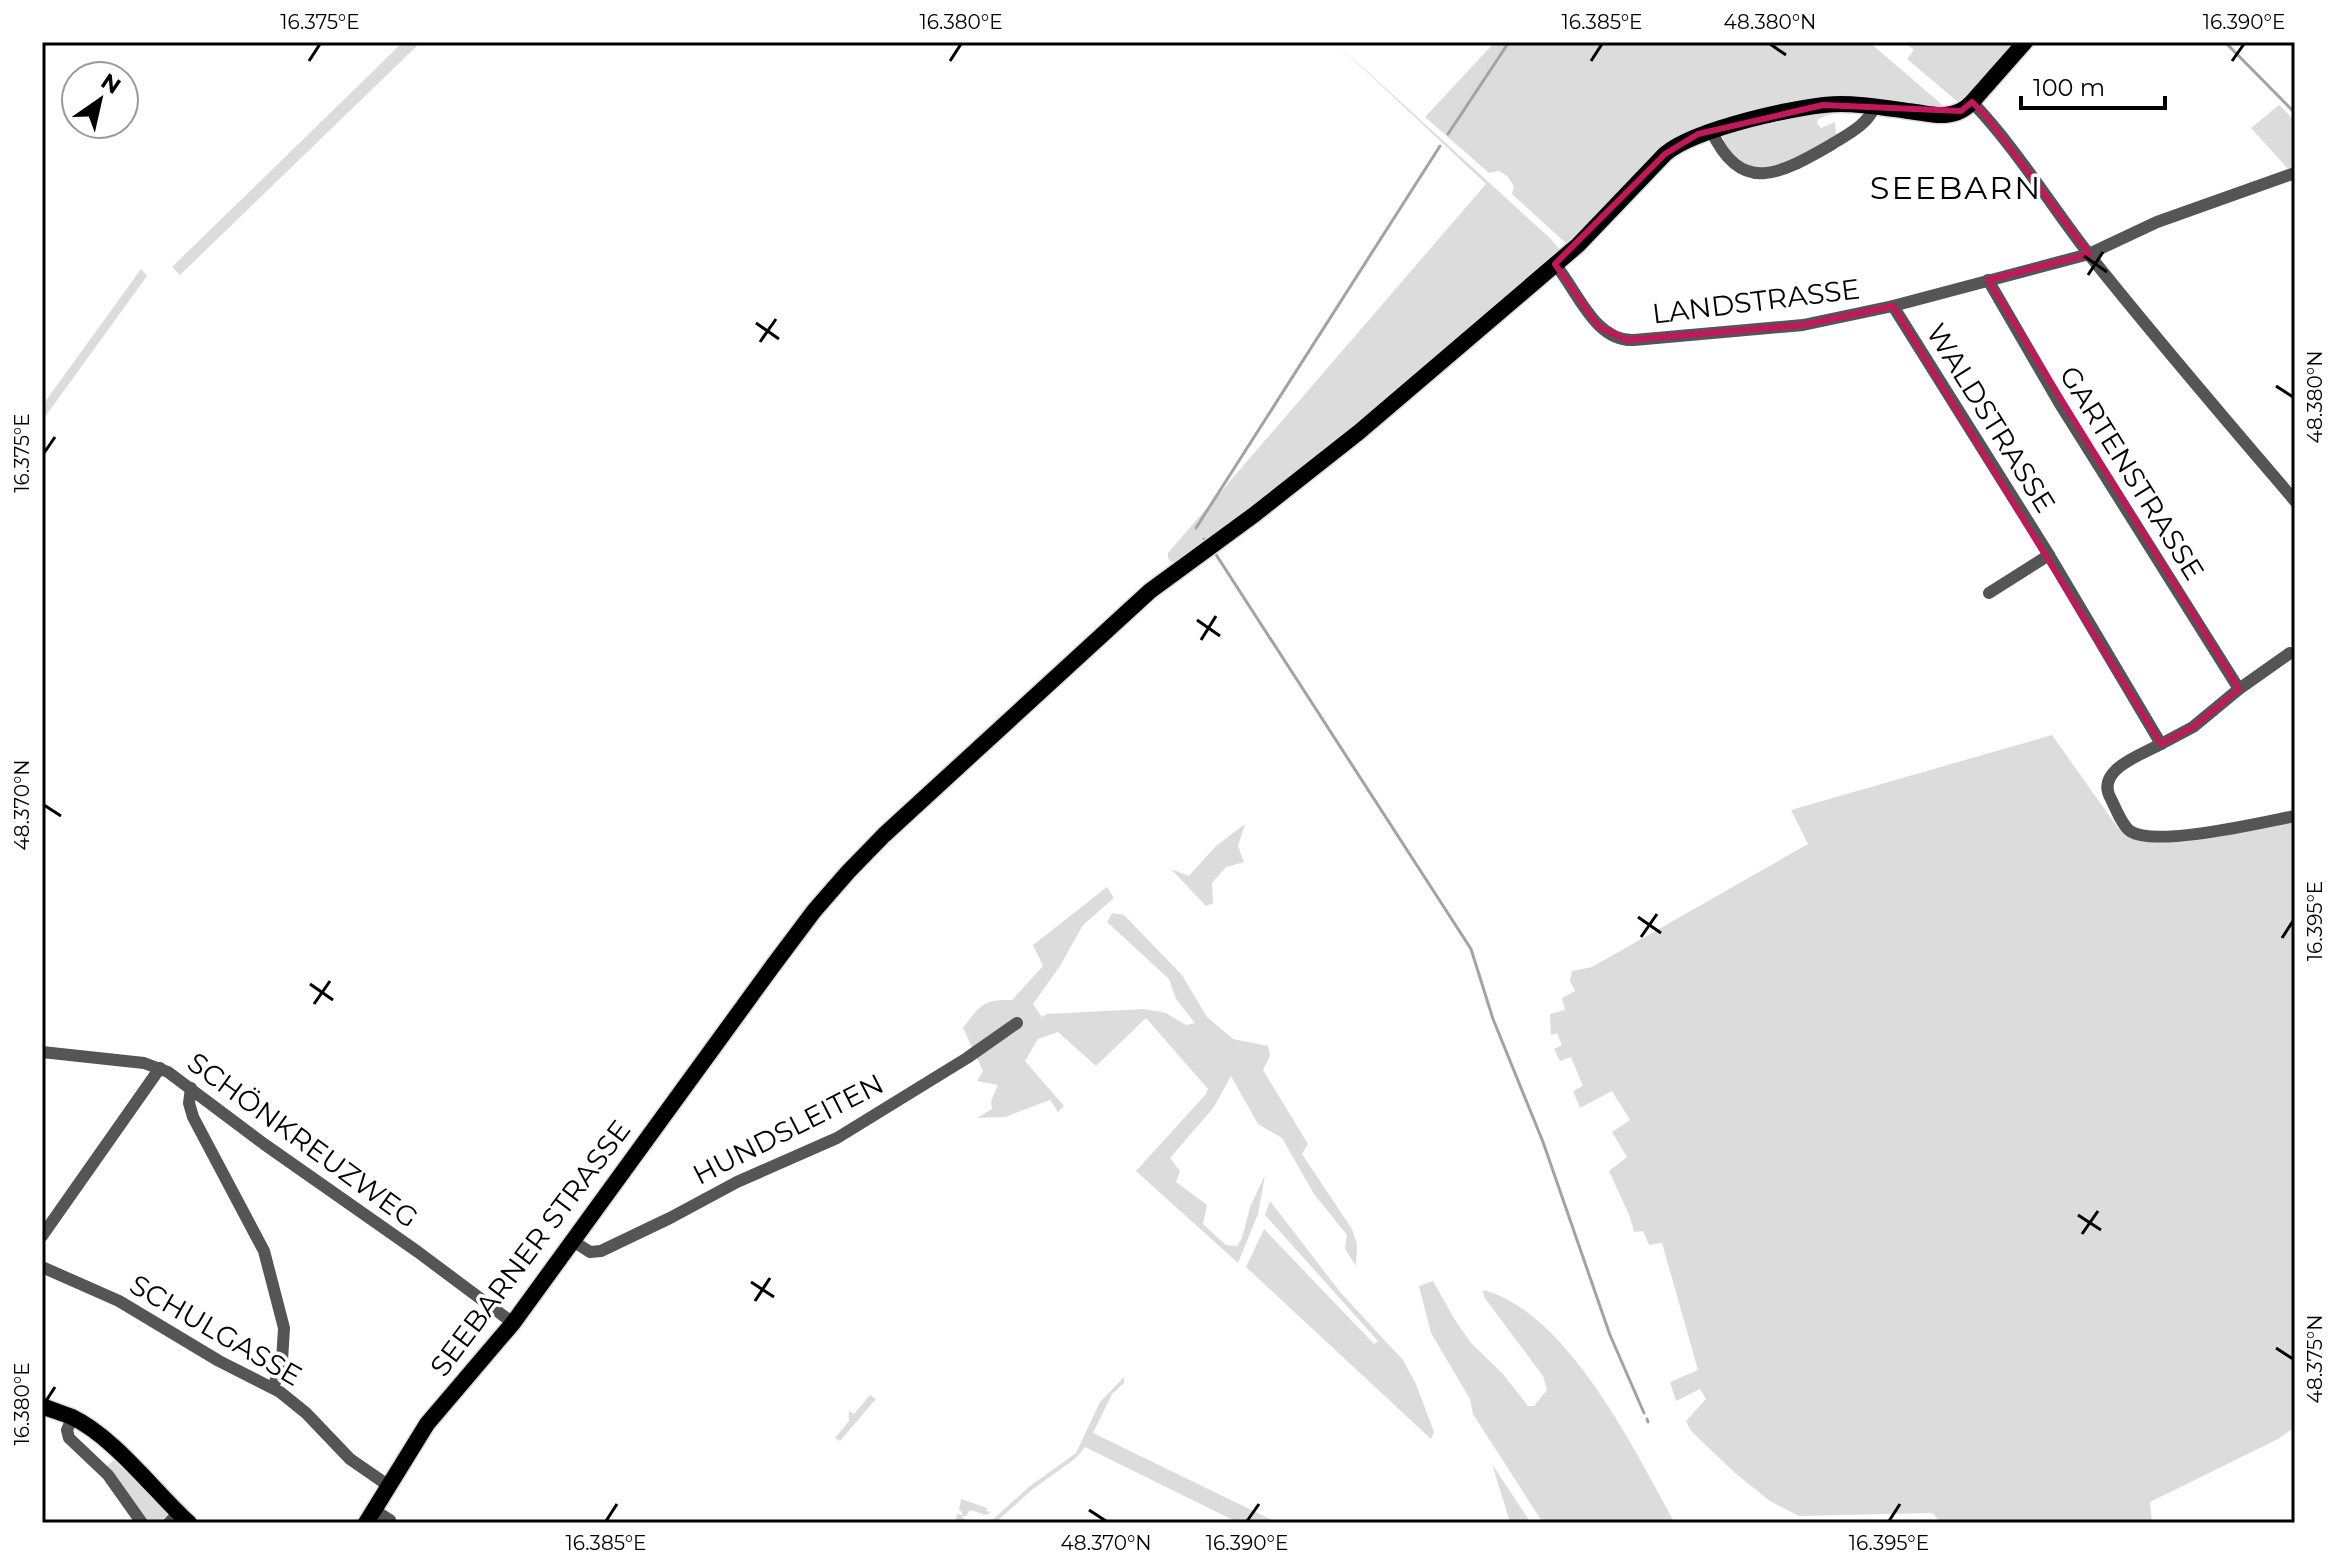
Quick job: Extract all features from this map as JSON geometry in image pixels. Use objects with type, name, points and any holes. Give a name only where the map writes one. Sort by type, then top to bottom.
[{"type":"main road","points":[[1972,102],[2025,42]]},
{"type":"main road","name":"SEEBARNER STRASSE","points":[[370,1516],[434,1414],[513,1323],[814,911],[861,858],[1150,591],[1359,432],[1555,264],[1602,222],[1665,154],[1689,138],[1711,130],[1823,105],[1875,106],[1947,115],[1961,111],[1972,102]]},
{"type":"main road","points":[[42,1406],[72,1418],[113,1447],[179,1520]]},
{"type":"street","points":[[1972,102],[1998,131],[2146,326],[2295,501]]},
{"type":"street","points":[[1711,130],[1723,151],[1741,168],[1757,174],[1771,173],[1801,162],[1856,129],[1869,118],[1875,106]]},
{"type":"street","name":"LANDSTRASSE","points":[[1555,264],[1598,326],[1613,337],[1627,340],[1803,325],[1893,306],[2089,254],[2157,222],[2295,173]]},
{"type":"street","name":"GARTENSTRASSE","points":[[1988,280],[2060,404],[2239,689]]},
{"type":"street","name":"WALDSTRASSE","points":[[1893,306],[2049,555],[2161,744]]},
{"type":"street","name":"WALDSTRASSE","points":[[1989,593],[2049,555]]},
{"type":"street","points":[[2290,653],[2193,727],[2115,769],[2107,779],[2107,792],[2128,830],[2143,836],[2202,834],[2295,816]]},
{"type":"street","name":"HUNDSLEITEN","points":[[573,1241],[590,1252],[601,1251],[737,1182],[837,1138],[967,1058],[1017,1023]]},
{"type":"street","name":"SCHÖNKREUZWEG","points":[[42,1052],[134,1062],[160,1068],[513,1323]]},
{"type":"street","points":[[42,1236],[160,1068]]},
{"type":"street","points":[[191,1088],[189,1103],[193,1117],[264,1251],[284,1328],[282,1361],[273,1388]]},
{"type":"street","name":"SCHULGASSE","points":[[42,1267],[110,1296],[219,1361],[273,1388],[306,1413],[350,1459],[389,1486]]},
{"type":"street","points":[[72,1418],[67,1430],[69,1438],[108,1475],[142,1523]]},
{"type":"street","points":[[370,1516],[390,1520],[389,1523]]},
{"type":"highlighted area","points":[[1972,102],[1986,116],[2089,254],[1988,280],[2239,689],[2193,727],[2161,744],[1893,306],[1803,325],[1627,340],[1598,326],[1555,264],[1665,154],[1698,134],[1823,105],[1961,111]]},
{"type":"shaded area","points":[[403,42],[421,42],[180,275],[172,267]]},
{"type":"shaded area","points":[[1335,42],[1560,250],[1342,439],[1181,560],[1171,562],[1168,553],[1486,184]]},
{"type":"shaded area","points":[[1495,42],[1869,42],[1946,108],[1876,99],[1824,97],[1701,127],[1570,247],[1512,194],[1514,186],[1507,176],[1499,171],[1489,173],[1425,117]]},
{"type":"shaded area","points":[[1908,42],[2015,42],[1967,98],[1958,102],[1907,59],[1914,50]]},
{"type":"shaded area","points":[[2279,105],[2295,121],[2295,165],[2288,169],[2251,128]]},
{"type":"shaded area","points":[[1830,110],[1831,114],[1818,119],[1817,123],[1821,128],[1835,122],[1836,137],[1777,166],[1765,168],[1741,161],[1729,150],[1724,140],[1723,136],[1730,133]]},
{"type":"shaded area","points":[[141,269],[147,276],[42,421],[42,406]]},
{"type":"shaded area","points":[[2052,735],[2118,828],[2144,842],[2295,819],[2295,1427],[2278,1439],[2150,1502],[2152,1523],[1942,1523],[1932,1513],[1799,1516],[1770,1501],[1691,1431],[1686,1421],[1706,1399],[1700,1389],[1676,1401],[1670,1382],[1698,1370],[1662,1243],[1649,1245],[1643,1231],[1634,1232],[1609,1171],[1627,1157],[1612,1132],[1630,1120],[1612,1091],[1580,1108],[1573,1091],[1583,1086],[1571,1057],[1560,1061],[1554,1049],[1562,1045],[1557,1033],[1551,1035],[1550,1014],[1565,1010],[1562,998],[1575,991],[1570,981],[1572,971],[1592,967],[1808,844],[1791,810]]},
{"type":"shaded area","points":[[1245,824],[1238,846],[1244,862],[1226,867],[1212,883],[1213,903],[1206,906],[1171,869],[1189,876],[1216,846]]},
{"type":"shaded area","points":[[1107,887],[1114,898],[1083,925],[1060,966],[1033,1004],[1042,1017],[1047,1014],[1144,1009],[1166,1013],[1186,1025],[1195,1023],[1176,999],[1169,979],[1107,922],[1112,913],[1124,915],[1182,975],[1207,1017],[1233,1039],[1268,1046],[1270,1056],[1263,1070],[1308,1144],[1302,1154],[1352,1229],[1357,1245],[1356,1266],[1345,1249],[1347,1235],[1314,1194],[1282,1138],[1258,1124],[1231,1076],[1214,1107],[1170,1158],[1180,1171],[1176,1182],[1207,1205],[1203,1224],[1226,1245],[1237,1246],[1242,1238],[1250,1207],[1265,1175],[1258,1214],[1238,1263],[1136,1171],[1208,1089],[1146,1018],[1096,1066],[1058,1032],[1038,1039],[1025,1061],[1064,1106],[1058,1112],[1050,1100],[1005,1117],[977,1118],[992,1109],[991,1101],[998,1085],[977,1081],[983,1071],[963,1028],[988,1002],[1012,1000],[1043,966],[1033,945]]},
{"type":"shaded area","points":[[1270,1201],[1341,1293],[1403,1360],[1416,1384],[1434,1432],[1431,1439],[1246,1267],[1264,1229],[1374,1344],[1378,1341],[1265,1215]]},
{"type":"shaded area","points":[[1433,1281],[1471,1343],[1503,1374],[1528,1406],[1534,1406],[1547,1390],[1543,1376],[1484,1297],[1483,1290],[1514,1303],[1571,1354],[1619,1423],[1675,1523],[1543,1523],[1473,1414],[1470,1399],[1431,1333],[1419,1286]]},
{"type":"shaded area","points":[[1124,1377],[1124,1383],[1112,1394],[1093,1433],[1278,1523],[1239,1523],[1085,1447],[1076,1458],[1033,1489],[995,1523],[989,1523],[1030,1486],[1076,1453],[1100,1402]]},
{"type":"shaded area","points":[[870,1395],[876,1399],[840,1441],[835,1438],[849,1421],[849,1411],[854,1414]]},
{"type":"shaded area","points":[[114,1460],[170,1515],[163,1523],[148,1523],[106,1467]]},
{"type":"shaded area","points":[[1492,1464],[1531,1523],[1512,1523],[1509,1519]]},
{"type":"shaded area","points":[[961,1499],[991,1512],[986,1515],[970,1510],[962,1516],[969,1523],[955,1523],[957,1514],[962,1515],[959,1510]]},
{"type":"waterway","points":[[1448,134],[1509,42]]},
{"type":"waterway","points":[[2225,42],[2295,113]]},
{"type":"waterway","points":[[1196,528],[1440,146]]},
{"type":"waterway","points":[[1215,553],[1471,949],[1493,1019],[1543,1142],[1610,1335],[1644,1413]]},
{"type":"district","name":"SEEBARN","points":[[1956,187]]}]
